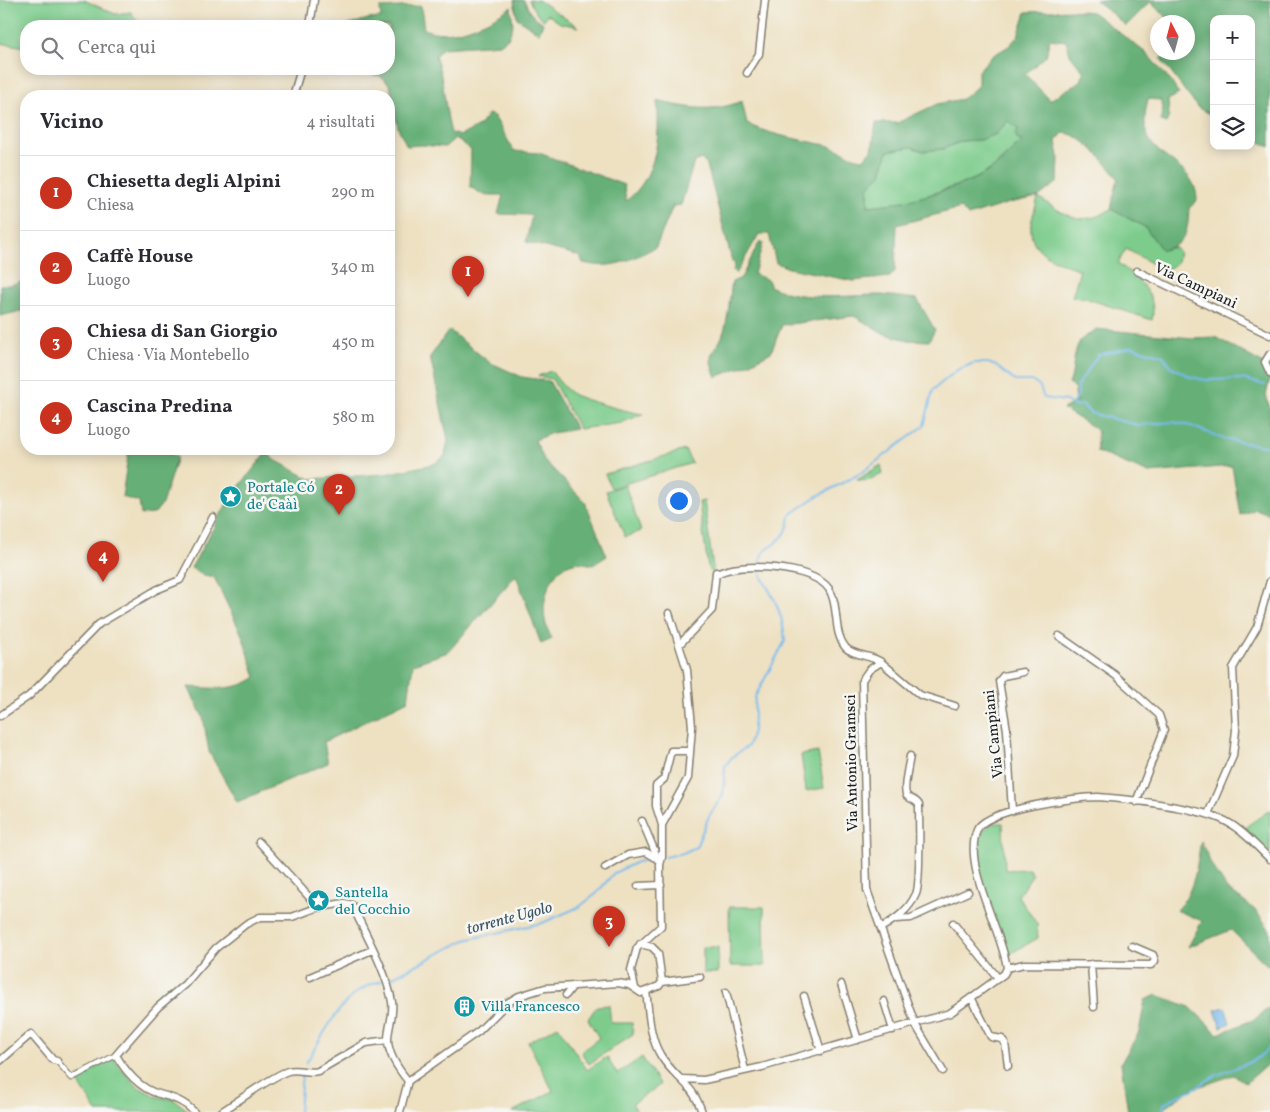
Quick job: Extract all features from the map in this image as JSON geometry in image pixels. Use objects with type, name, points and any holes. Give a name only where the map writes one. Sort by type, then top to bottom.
[{"type":"street","points":[[311,20],[314,0]]},
{"type":"street","points":[[747,73],[759,54],[766,0]]},
{"type":"street","points":[[295,90],[299,75]]},
{"type":"street","name":"Via Campiani","points":[[1137,271],[1270,335]]},
{"type":"street","points":[[1270,354],[1265,364],[1270,373]]},
{"type":"street","points":[[0,716],[29,696],[99,624],[156,590],[180,580],[213,517]]},
{"type":"street","points":[[679,644],[712,610],[716,572],[726,569],[759,566],[817,578],[829,589],[841,641],[848,650],[876,658],[920,695],[955,706]]},
{"type":"street","points":[[1208,814],[1233,756],[1236,730],[1233,668],[1257,627],[1270,581]]},
{"type":"street","points":[[662,825],[688,778],[692,727],[687,670],[669,613]]},
{"type":"street","points":[[1059,636],[1104,666],[1159,716],[1164,730],[1136,802]]},
{"type":"street","name":"Via Antonio Gramsci","points":[[881,662],[869,670],[862,680],[867,890],[915,1024],[943,1071]]},
{"type":"street","name":"Via Campiani","points":[[1012,811],[1007,730],[999,681],[1003,676],[1023,672]]},
{"type":"street","points":[[635,988],[631,970],[640,944],[661,926],[659,860],[662,825],[656,806],[656,786],[664,779],[671,751],[690,751]]},
{"type":"street","points":[[881,928],[896,919],[909,907],[918,892],[919,805],[917,801],[907,796],[904,790],[910,756]]},
{"type":"street","points":[[1007,968],[1005,953],[980,887],[974,844],[977,829],[986,820],[1012,811],[1097,797],[1136,802],[1208,814],[1233,824],[1270,859]]},
{"type":"street","points":[[642,821],[659,860]]},
{"type":"street","points":[[259,842],[310,898],[316,908]]},
{"type":"street","points":[[605,868],[628,855],[648,852],[659,860]]},
{"type":"street","points":[[638,886],[661,885]]},
{"type":"street","points":[[896,919],[911,918],[968,892]]},
{"type":"street","points":[[0,1061],[31,1031],[53,1060],[57,1060],[72,1078],[116,1055],[158,1007],[185,984],[216,948],[246,924],[260,917],[292,917],[316,908],[344,903],[352,905],[383,973],[392,1002],[391,1026],[388,1040],[396,1067],[408,1081]]},
{"type":"street","points":[[953,923],[998,978]]},
{"type":"street","points":[[640,944],[652,948],[658,953],[661,984]]},
{"type":"street","points":[[682,1079],[704,1080],[745,1070],[821,1051],[950,1013],[972,999],[998,978],[1007,968],[1024,964],[1150,965],[1155,961],[1154,955],[1132,946]]},
{"type":"street","points":[[310,976],[372,950]]},
{"type":"street","points":[[1092,964],[1094,1007]]},
{"type":"street","points":[[400,1112],[408,1081],[479,1031],[507,1003],[519,996],[545,988],[618,983],[644,992],[661,984],[700,977]]},
{"type":"street","points":[[841,984],[858,1040]]},
{"type":"street","points":[[566,995],[573,986]]},
{"type":"street","points":[[644,992],[653,1039],[660,1054],[693,1090],[702,1112]]},
{"type":"street","points":[[726,992],[745,1070]]},
{"type":"street","points":[[804,996],[821,1051]]},
{"type":"street","points":[[972,999],[991,1036],[1002,1039],[1005,1043],[1008,1066]]},
{"type":"street","points":[[884,1001],[893,1030]]},
{"type":"street","points":[[222,1112],[285,1072],[301,1069],[314,1072],[366,1043],[388,1040]]},
{"type":"street","points":[[116,1055],[122,1066],[140,1084],[158,1094],[174,1097],[194,1112]]},
{"type":"street","points":[[693,1090],[704,1080]]},
{"type":"green space","points":[[0,0],[84,0],[115,14],[131,12],[136,20],[20,20],[20,46],[0,43]]},
{"type":"green space","points":[[514,0],[524,0],[531,14],[543,23],[539,33],[517,18]]},
{"type":"green space","points":[[529,0],[538,0],[579,27],[560,23],[547,14],[544,20],[536,13]]},
{"type":"green space","points":[[1096,0],[1270,0],[1270,147],[1255,139],[1255,15],[1210,15],[1210,115],[1197,107],[1162,60],[1195,60],[1195,15],[1164,15],[1150,2],[1126,26]]},
{"type":"green space","points":[[421,6],[424,29],[445,33],[481,24],[511,7],[513,25],[509,37],[500,44],[443,48],[435,56],[441,74],[451,133],[460,136],[479,126],[488,114],[494,116],[514,151],[539,153],[624,185],[626,201],[636,192],[650,169],[657,142],[657,101],[679,106],[710,108],[731,105],[742,101],[747,124],[778,135],[830,146],[863,159],[872,150],[876,123],[897,123],[937,104],[962,99],[978,86],[978,71],[992,56],[1009,46],[1018,36],[1026,12],[1070,10],[1092,12],[1146,53],[1150,60],[1152,60],[1170,80],[1179,94],[1168,100],[1169,116],[1166,123],[1161,121],[1163,107],[1160,100],[1148,99],[1145,126],[1150,141],[1192,181],[1196,190],[1197,201],[1189,208],[1188,224],[1184,236],[1176,244],[1162,250],[1145,227],[1111,209],[1118,178],[1108,165],[1086,143],[1070,134],[1063,133],[1056,141],[1059,156],[1058,182],[1038,197],[1009,203],[968,216],[961,208],[897,225],[895,271],[890,277],[853,281],[789,268],[776,263],[769,234],[759,234],[736,274],[733,271],[735,263],[732,261],[707,165],[701,159],[694,162],[681,205],[673,206],[656,247],[629,260],[612,264],[594,265],[583,263],[580,256],[526,242],[532,215],[498,214],[503,195],[484,195],[470,187],[471,150],[455,138],[445,147],[407,146],[398,128],[395,112],[395,90],[391,90],[390,85],[380,76],[375,75],[395,75],[395,20],[365,20],[381,18],[380,8]],"holes":[[[1050,39],[1066,41],[1070,54],[1084,72],[1081,81],[1050,100],[1025,74],[1046,56]],[[1008,121],[1018,129],[1015,134],[1018,140],[1022,141],[1003,160],[978,177],[948,189],[914,199],[868,206],[868,187],[881,174],[888,151],[911,147],[923,151],[943,149],[962,141],[980,140],[996,134]]]},
{"type":"green space","points":[[1008,121],[1018,129],[1022,141],[991,170],[973,180],[907,202],[868,206],[868,187],[881,174],[887,151],[911,147],[923,151],[943,149],[962,141],[980,139],[996,134]]},
{"type":"green space","points":[[1038,197],[1073,217],[1091,218],[1111,209],[1145,227],[1162,250],[1175,247],[1179,252],[1177,263],[1168,269],[1155,265],[1126,249],[1118,263],[1138,280],[1149,294],[1153,310],[1152,320],[1085,298],[1072,297],[1080,270],[1049,257],[1042,252],[1033,239],[1031,223]]},
{"type":"green space","points":[[760,241],[763,243],[754,274],[768,280],[771,287],[798,295],[882,295],[917,299],[935,330],[929,341],[908,340],[885,334],[854,316],[782,325],[771,352],[751,363],[716,377],[711,357],[725,328],[732,282],[741,278]]},
{"type":"green space","points":[[20,282],[20,311],[0,316],[0,285]]},
{"type":"green space","points":[[1096,329],[1193,338],[1215,337],[1262,363],[1270,378],[1266,395],[1270,409],[1268,514],[1256,509],[1240,515],[1232,466],[1149,473],[1097,452],[1097,431],[1063,409],[1076,402],[1075,390],[1069,384],[1077,346],[1081,340]]},
{"type":"green space","points":[[449,330],[489,362],[522,377],[549,381],[576,429],[552,433],[535,440],[544,460],[585,502],[607,556],[593,565],[579,562],[563,567],[552,580],[544,604],[544,613],[546,625],[552,639],[541,644],[516,575],[448,652],[413,664],[408,700],[324,742],[328,763],[237,802],[209,752],[203,717],[188,687],[232,687],[248,682],[256,677],[242,635],[214,577],[202,575],[191,568],[230,498],[265,455],[270,455],[273,459],[310,479],[385,474],[434,464],[445,456],[448,440],[430,357]]},
{"type":"green space","points":[[551,371],[572,394],[606,406],[643,414],[621,423],[579,429],[552,379],[538,376]]},
{"type":"green space","points":[[685,450],[692,463],[611,488],[605,474]]},
{"type":"green space","points":[[128,455],[173,455],[177,457],[162,504],[154,514],[141,515],[139,502],[122,497]]},
{"type":"green space","points":[[881,465],[883,474],[866,481],[857,480]]},
{"type":"green space","points":[[625,485],[641,531],[625,537],[606,491]]},
{"type":"green space","points":[[704,501],[714,575],[708,568],[699,502]]},
{"type":"green space","points":[[818,752],[824,788],[806,791],[801,755]]},
{"type":"green space","points":[[1270,810],[1270,853],[1244,828]]},
{"type":"green space","points":[[993,823],[1003,823],[1005,870],[1029,869],[1032,875],[1018,896],[1037,924],[1038,938],[1008,955],[982,886],[978,865],[978,847],[982,832]]},
{"type":"green space","points":[[1201,841],[1211,864],[1227,889],[1255,910],[1270,930],[1270,968],[1231,930],[1188,947],[1202,921],[1176,910],[1188,894],[1194,878]]},
{"type":"green space","points":[[729,907],[764,907],[765,966],[730,966]]},
{"type":"green space","points":[[703,947],[718,947],[718,973],[703,973]]},
{"type":"green space","points":[[1157,995],[1190,1007],[1218,1034],[1255,1019],[1270,1007],[1270,1062],[1246,1083],[1234,1075],[1192,1089],[1165,1107],[1165,1112],[1128,1112],[1121,1063],[1139,1032],[1145,1000]]},
{"type":"green space","points":[[609,1005],[611,1023],[632,1023],[633,1034],[589,1064],[581,1052],[599,1038],[588,1019],[597,1006]]},
{"type":"green space","points":[[558,1026],[587,1070],[607,1057],[617,1074],[642,1057],[660,1085],[632,1104],[637,1112],[512,1112],[553,1091],[528,1042]]},
{"type":"green space","points":[[114,1058],[120,1068],[138,1087],[157,1097],[173,1099],[190,1112],[97,1112],[76,1079]]},
{"type":"water","points":[[1225,1007],[1230,1023],[1221,1027],[1215,1010]]},
{"type":"waterway","points":[[1072,404],[1078,395],[1077,386],[1098,355],[1132,347],[1163,356],[1172,367],[1191,377],[1205,380],[1242,379],[1265,385]]},
{"type":"waterway","points":[[760,562],[762,554],[784,534],[790,515],[816,497],[861,473],[924,426],[933,390],[957,370],[974,363],[988,363],[996,366],[1015,381],[1032,381],[1040,387],[1044,398],[1066,401],[1074,406],[1083,405],[1090,413],[1139,425],[1173,422],[1191,426],[1224,439],[1270,447]]},
{"type":"waterway","name":"torrente Ugolo","points":[[665,857],[683,853],[696,847],[709,816],[723,795],[725,766],[732,757],[748,746],[753,731],[755,697],[785,641],[778,609],[760,570]]},
{"type":"waterway","name":"torrente Ugolo","points":[[391,978],[465,940],[542,923],[579,907],[596,894],[614,873],[637,862],[654,859]]},
{"type":"waterway","points":[[306,1063],[328,1026],[346,1003],[356,993],[382,981]]},
{"type":"waterway","points":[[1163,1112],[1164,1104],[1215,1076],[1253,1061],[1270,1046]]},
{"type":"waterway","name":"torrente Ugolo","points":[[299,1112],[302,1074]]},
{"type":"place","name":"Chiesetta degli Alpini","points":[[468,297]]},
{"type":"place","name":"Portale Có de' Caàì","points":[[231,496]]},
{"type":"place","name":"Caffè House","points":[[339,515]]},
{"type":"place","name":"Cascina Predina","points":[[103,582]]},
{"type":"place","name":"Santella del Cocchio","points":[[319,901]]},
{"type":"place","name":"Chiesa di San Giorgio","points":[[609,947]]},
{"type":"place","name":"Villa Francesco","points":[[465,1006]]}]
